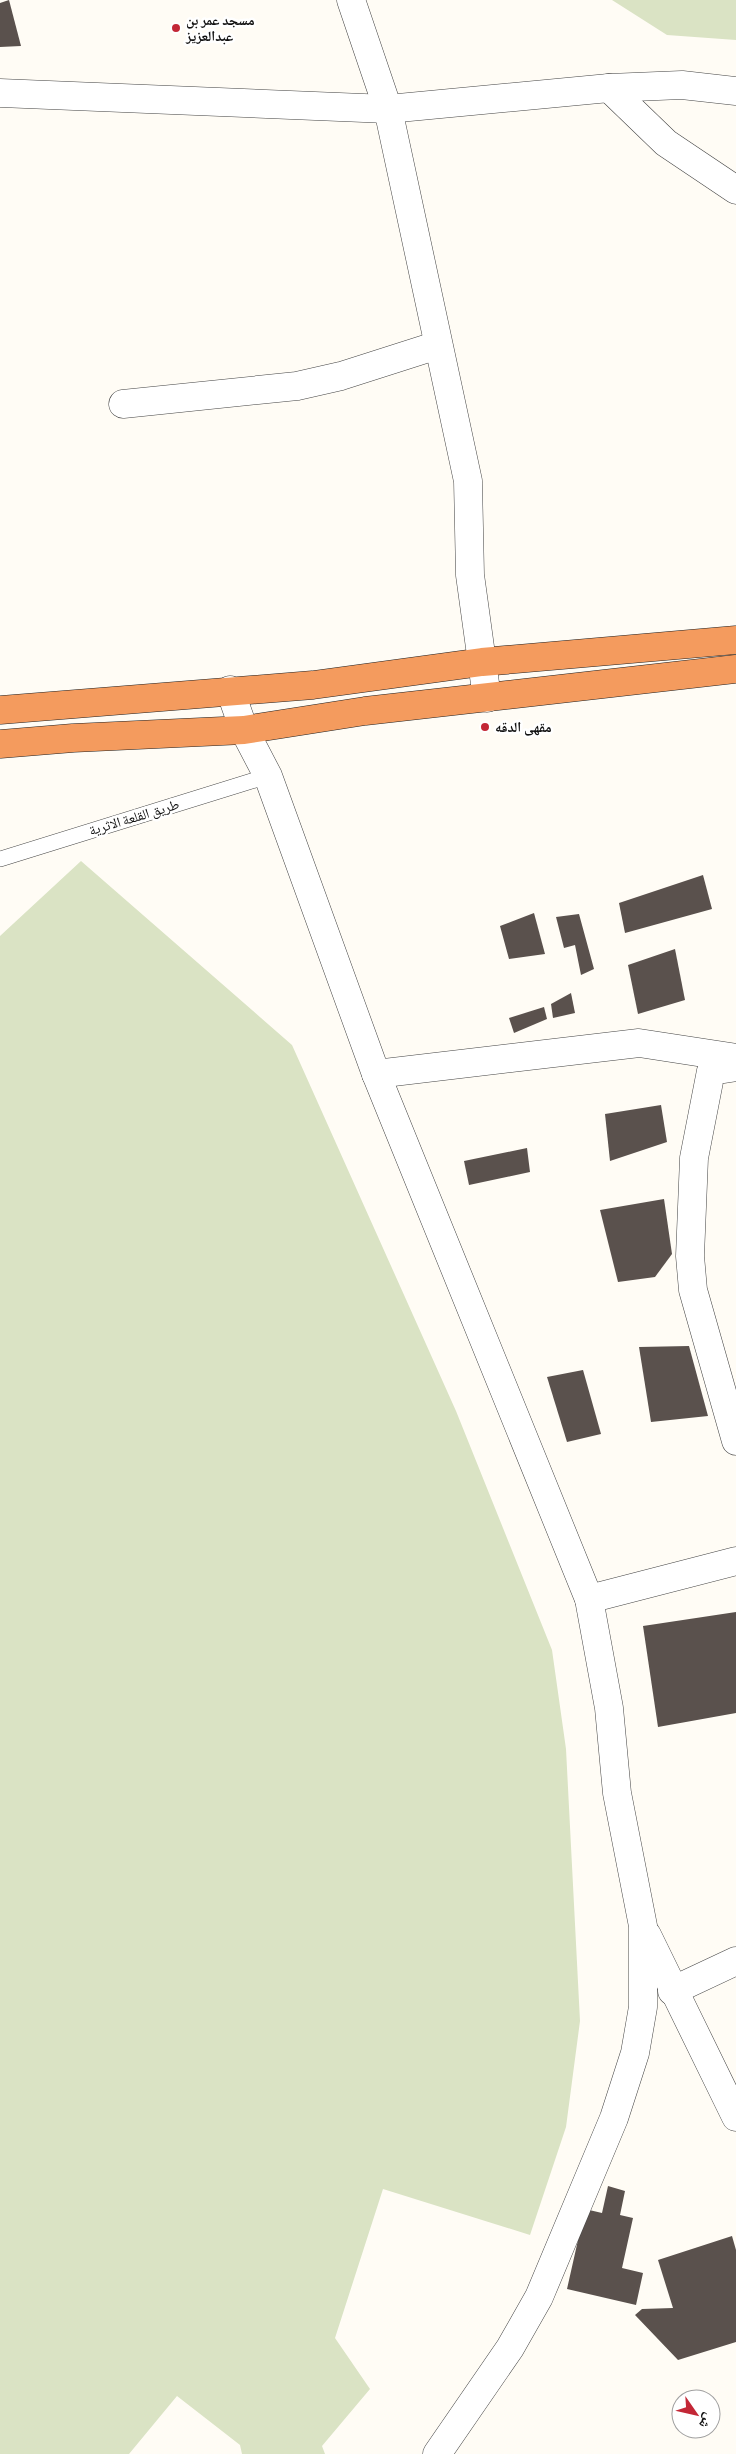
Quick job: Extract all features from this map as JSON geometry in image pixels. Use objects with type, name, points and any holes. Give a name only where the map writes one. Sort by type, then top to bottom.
[{"type":"highway","points":[[0,710],[230,690],[313,685],[482,662],[736,640]]},
{"type":"highway","points":[[0,744],[74,738],[244,730],[365,712],[736,669]]},
{"type":"street","points":[[351,0],[388,109],[468,481],[470,575],[487,698]]},
{"type":"street","points":[[0,93],[388,109],[609,88],[682,85],[736,91]]},
{"type":"street","points":[[609,88],[666,143],[736,190]]},
{"type":"street","points":[[123,404],[297,386],[341,376],[438,346]]},
{"type":"street","points":[[230,690],[244,730],[268,776],[376,1074],[589,1599],[609,1708],[617,1793],[643,1926],[643,2007],[634,2053],[614,2118],[539,2297],[510,2348],[437,2454]]},
{"type":"street","points":[[376,1074],[639,1043],[736,1058]]},
{"type":"street","points":[[736,1066],[711,1071],[694,1158],[690,1256],[693,1290],[736,1440]]},
{"type":"street","points":[[589,1599],[736,1561]]},
{"type":"street","points":[[643,1926],[672,1991],[736,2117]]},
{"type":"street","points":[[672,1991],[736,1961]]},
{"type":"lane","name":"طريق القلعة الاثرية","points":[[0,859],[268,776]]},
{"type":"green space","points":[[612,0],[736,0],[736,40],[667,35]]},
{"type":"green space","points":[[81,861],[292,1045],[456,1411],[552,1650],[566,1749],[580,2021],[566,2127],[530,2235],[383,2189],[335,2338],[370,2389],[322,2446],[325,2454],[242,2454],[240,2445],[177,2396],[129,2454],[0,2454],[0,936]]},
{"type":"building","points":[[9,0],[21,46],[0,47],[0,3]]},
{"type":"building","points":[[703,875],[712,909],[625,933],[619,903]]},
{"type":"building","points":[[534,913],[545,954],[509,959],[500,926]]},
{"type":"building","points":[[579,914],[594,969],[581,975],[575,945],[564,948],[556,917]]},
{"type":"building","points":[[675,949],[685,1000],[638,1014],[628,965]]},
{"type":"building","points":[[571,993],[575,1013],[553,1018],[551,1004]]},
{"type":"building","points":[[544,1007],[547,1019],[514,1033],[509,1018]]},
{"type":"building","points":[[661,1105],[667,1142],[610,1161],[605,1114]]},
{"type":"building","points":[[527,1148],[530,1172],[469,1185],[464,1161]]},
{"type":"building","points":[[664,1199],[672,1254],[655,1277],[618,1282],[600,1210]]},
{"type":"building","points":[[689,1346],[708,1416],[651,1422],[639,1347]]},
{"type":"building","points":[[583,1370],[601,1434],[567,1442],[547,1377]]},
{"type":"building","points":[[736,1612],[736,1713],[658,1727],[643,1626]]},
{"type":"building","points":[[608,2186],[625,2191],[620,2215],[633,2218],[622,2268],[643,2273],[636,2305],[567,2289],[585,2209],[602,2213]]},
{"type":"building","points":[[732,2236],[736,2250],[736,2342],[678,2360],[635,2315],[642,2309],[673,2308],[658,2260]]},
{"type":"place","name":"مسجد عمر بن عبدالعزيز","points":[[176,28]]},
{"type":"place","name":"مقهى الدقه","points":[[485,727]]}]
